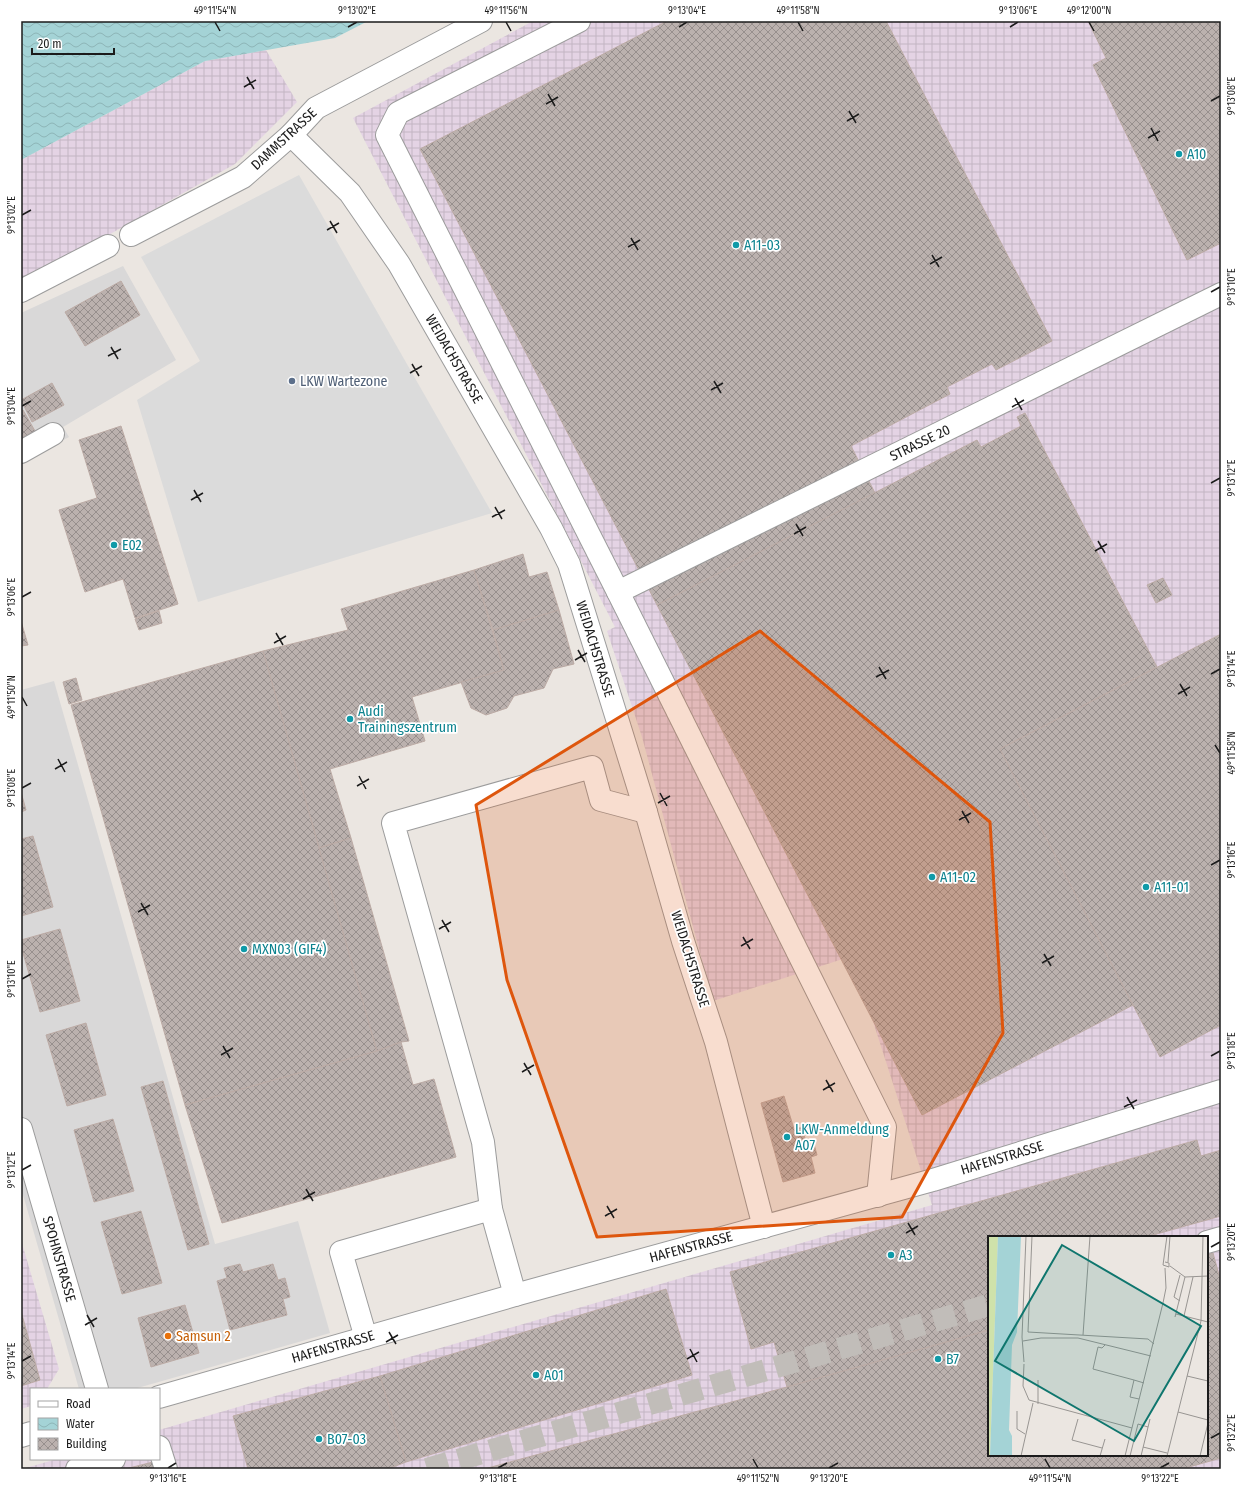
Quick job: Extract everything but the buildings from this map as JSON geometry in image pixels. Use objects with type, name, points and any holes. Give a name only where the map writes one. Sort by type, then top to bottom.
[{"type":"street","name":"DAMMSTRASSE","points":[[130,235],[243,177],[291,135],[316,108],[481,21]]},
{"type":"street","points":[[579,21],[398,113],[387,135],[618,592],[885,1127],[878,1196]]},
{"type":"street","name":"WEIDACHSTRASSE","points":[[291,135],[350,193],[399,264],[551,528],[569,564],[716,1042],[764,1226]]},
{"type":"street","points":[[21,291],[108,246]]},
{"type":"street","name":"STRASSE 20","points":[[618,592],[1221,294]]},
{"type":"street","points":[[21,452],[53,434]]},
{"type":"street","points":[[515,1295],[491,1209],[483,1142],[393,823],[592,767],[600,800],[646,812]]},
{"type":"street","name":"HAFENSTRASSE","points":[[160,1397],[515,1295],[878,1196],[1221,1091]]},
{"type":"street","name":"SPOHNSTRASSE","points":[[21,1129],[97,1388]]},
{"type":"street","points":[[366,1338],[341,1252],[491,1209]]},
{"type":"street","points":[[160,1450],[166,1469]]},
{"type":"street","points":[[77,1469],[110,1460]]},
{"type":"highlighted area","points":[[760,631],[990,822],[1003,1033],[902,1217],[597,1237],[507,980],[476,805]]},
{"type":"shaded area","points":[[533,21],[1221,21],[1221,1469],[22,1469],[54,1460],[160,1460],[160,1430],[932,1205],[852,956],[713,1001],[642,737],[607,631],[615,627],[353,118]]},
{"type":"shaded area","points":[[266,50],[297,102],[235,164],[21,284],[21,160],[205,61]]},
{"type":"shaded area","name":"LKW Wartezone","points":[[299,175],[492,513],[198,602],[137,400],[200,361],[141,257]]},
{"type":"shaded area","points":[[123,266],[176,360],[63,427],[69,437],[21,463],[21,313]]},
{"type":"shaded area","points":[[54,681],[215,1244],[298,1221],[330,1333],[138,1388],[79,1388],[21,1188],[21,690]]},
{"type":"shaded area","points":[[21,1240],[59,1369],[48,1388],[30,1388],[30,1406],[21,1409]]},
{"type":"water","points":[[21,21],[368,21],[335,38],[205,61],[21,160]]},
{"type":"tunnel","points":[[427,1469],[988,1305]]},
{"type":"place","name":"A10","points":[[1179,154]]},
{"type":"place","name":"A11-03","points":[[736,245]]},
{"type":"place","name":"LKW Wartezone","points":[[292,381]]},
{"type":"place","name":"E02","points":[[114,545]]},
{"type":"place","name":"Audi Trainingszentrum","points":[[350,719]]},
{"type":"place","name":"A11-02","points":[[932,877]]},
{"type":"place","name":"A11-01","points":[[1146,887]]},
{"type":"place","name":"MXN03 (GIF4)","points":[[244,949]]},
{"type":"place","name":"LKW-Anmeldung A07","points":[[787,1137]]},
{"type":"place","name":"A3","points":[[891,1255]]},
{"type":"place","name":"Samsun 2","points":[[168,1336]]},
{"type":"place","name":"B7","points":[[938,1359]]},
{"type":"place","name":"A01","points":[[536,1375]]},
{"type":"place","name":"B07-03","points":[[319,1439]]}]
